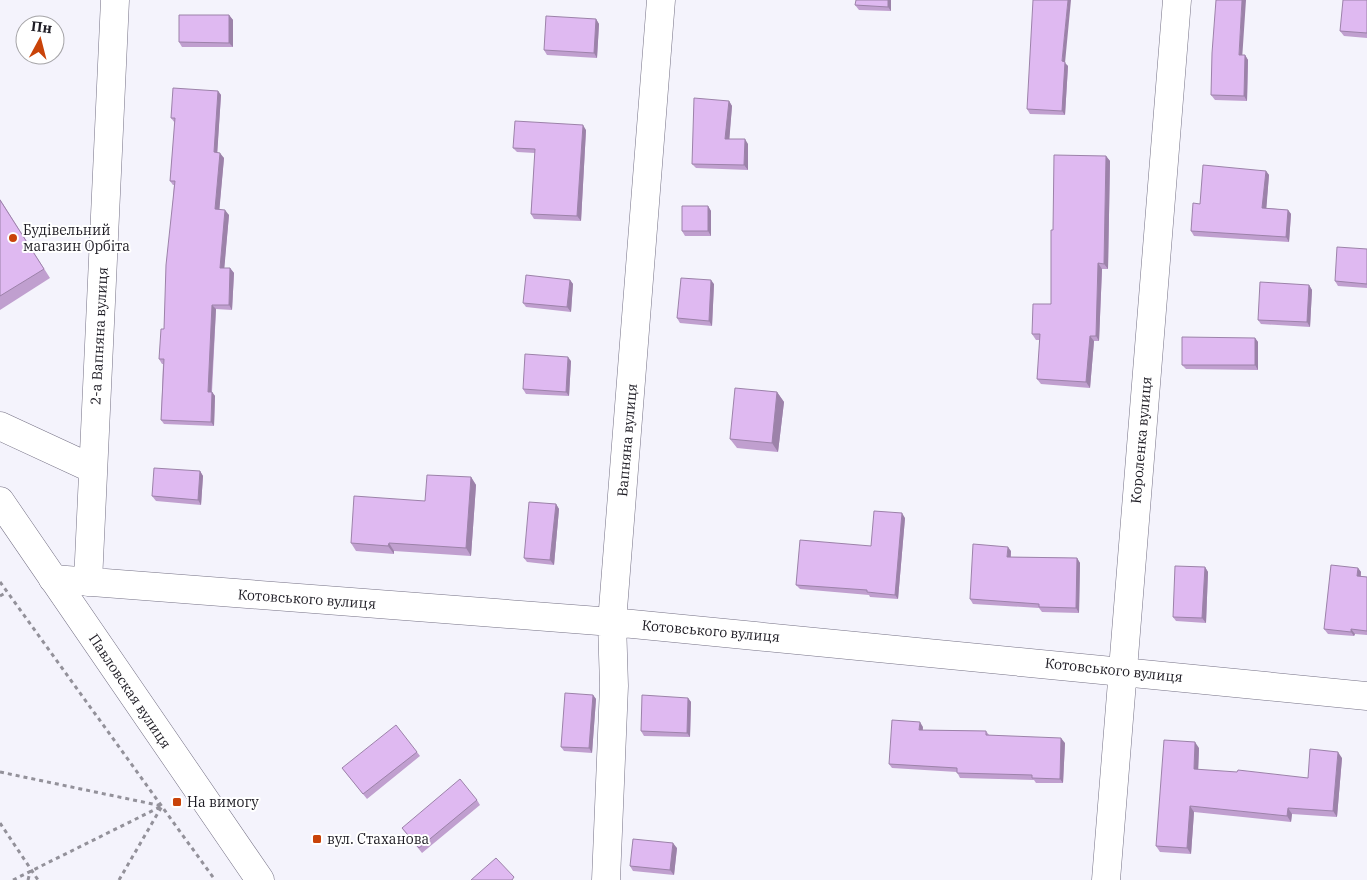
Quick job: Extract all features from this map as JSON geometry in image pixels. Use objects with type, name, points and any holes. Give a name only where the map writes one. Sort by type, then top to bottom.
[{"type":"street","name":"2-а Вапняна вулиця","points":[[88,582],[115,0]]},
{"type":"street","name":"Вапняна вулиця","points":[[606,880],[614,686],[612,622],[661,0]]},
{"type":"street","name":"Короленка вулиця","points":[[1106,880],[1178,0]]},
{"type":"street","points":[[0,426],[93,470]]},
{"type":"street","name":"Павловская вулиця","points":[[0,501],[260,880]]},
{"type":"street","name":"Котовського вулиця","points":[[53,579],[612,622],[1367,696]]},
{"type":"path","points":[[0,582],[215,880]]},
{"type":"path","points":[[0,596],[7,592]]},
{"type":"path","points":[[0,772],[162,806]]},
{"type":"path","points":[[14,880],[162,806]]},
{"type":"path","points":[[119,880],[162,806]]},
{"type":"path","points":[[0,823],[38,880]]},
{"type":"path","points":[[28,880],[31,871]]},
{"type":"building","points":[[856,0],[888,0],[888,7],[855,5]]},
{"type":"building","points":[[1033,0],[1068,0],[1062,61],[1065,62],[1062,111],[1027,109]]},
{"type":"building","points":[[1216,0],[1242,0],[1239,55],[1245,55],[1244,96],[1211,95]]},
{"type":"building","points":[[1343,0],[1367,0],[1367,33],[1340,31]]},
{"type":"building","points":[[179,15],[229,15],[229,43],[179,42]]},
{"type":"building","points":[[546,16],[596,19],[594,53],[544,50]]},
{"type":"building","points":[[173,88],[218,91],[214,152],[220,153],[215,209],[225,210],[220,268],[230,268],[229,305],[212,305],[208,392],[212,392],[211,422],[161,420],[164,359],[159,359],[161,329],[164,329],[166,265],[175,181],[170,181],[175,118],[171,118]]},
{"type":"building","points":[[694,98],[729,101],[725,139],[745,139],[744,165],[692,164]]},
{"type":"building","points":[[515,121],[583,125],[577,216],[531,214],[535,149],[513,148]]},
{"type":"building","points":[[1054,155],[1106,156],[1104,264],[1098,263],[1096,336],[1090,336],[1086,382],[1037,379],[1040,334],[1032,334],[1033,304],[1051,304]]},
{"type":"building","points":[[1203,165],[1266,171],[1262,208],[1288,210],[1286,237],[1191,231],[1193,203],[1200,204]]},
{"type":"building","name":"Будівельний магазин Орбіта","points":[[0,200],[44,269],[0,296]]},
{"type":"building","points":[[682,206],[708,206],[708,231],[682,231]]},
{"type":"building","points":[[1337,247],[1367,249],[1367,284],[1335,281]]},
{"type":"building","points":[[526,275],[570,280],[567,307],[523,303]]},
{"type":"building","points":[[681,278],[711,280],[709,321],[677,318]]},
{"type":"building","points":[[1260,282],[1309,285],[1307,322],[1258,320]]},
{"type":"building","points":[[1182,337],[1255,338],[1255,365],[1182,365]]},
{"type":"building","points":[[525,354],[568,357],[566,392],[523,389]]},
{"type":"building","points":[[735,388],[777,392],[772,443],[730,439]]},
{"type":"building","points":[[154,468],[200,471],[198,500],[152,496]]},
{"type":"building","points":[[427,475],[471,477],[466,548],[389,543],[388,546],[351,543],[354,496],[425,501]]},
{"type":"building","points":[[529,502],[556,504],[550,560],[524,558]]},
{"type":"building","points":[[874,511],[902,513],[895,595],[867,592],[867,590],[796,585],[800,540],[871,546]]},
{"type":"building","points":[[973,544],[1008,547],[1007,557],[1077,558],[1076,608],[1039,607],[1039,604],[970,599]]},
{"type":"building","points":[[1331,565],[1358,568],[1357,576],[1367,577],[1367,631],[1351,629],[1351,632],[1324,629]]},
{"type":"building","points":[[1175,566],[1205,567],[1202,618],[1173,617]]},
{"type":"building","points":[[565,693],[593,695],[589,748],[561,747]]},
{"type":"building","points":[[642,695],[688,698],[687,733],[641,731]]},
{"type":"building","points":[[892,720],[920,722],[919,730],[986,731],[986,735],[1061,738],[1060,779],[1032,778],[1032,775],[957,773],[957,768],[889,764]]},
{"type":"building","points":[[396,725],[417,752],[363,794],[342,768]]},
{"type":"building","points":[[1164,740],[1195,742],[1194,769],[1237,772],[1238,770],[1308,778],[1310,749],[1338,752],[1333,811],[1288,808],[1287,816],[1190,806],[1187,848],[1156,846]]},
{"type":"building","points":[[460,779],[477,800],[419,848],[402,828]]},
{"type":"building","points":[[633,839],[673,843],[670,870],[630,866]]},
{"type":"building","points":[[496,858],[514,877],[512,880],[471,880]]},
{"type":"place","name":"Будівельний магазин Орбіта","points":[[13,238]]},
{"type":"place","name":"На вимогу","points":[[177,802]]},
{"type":"place","name":"вул. Стаханова","points":[[317,839]]}]
